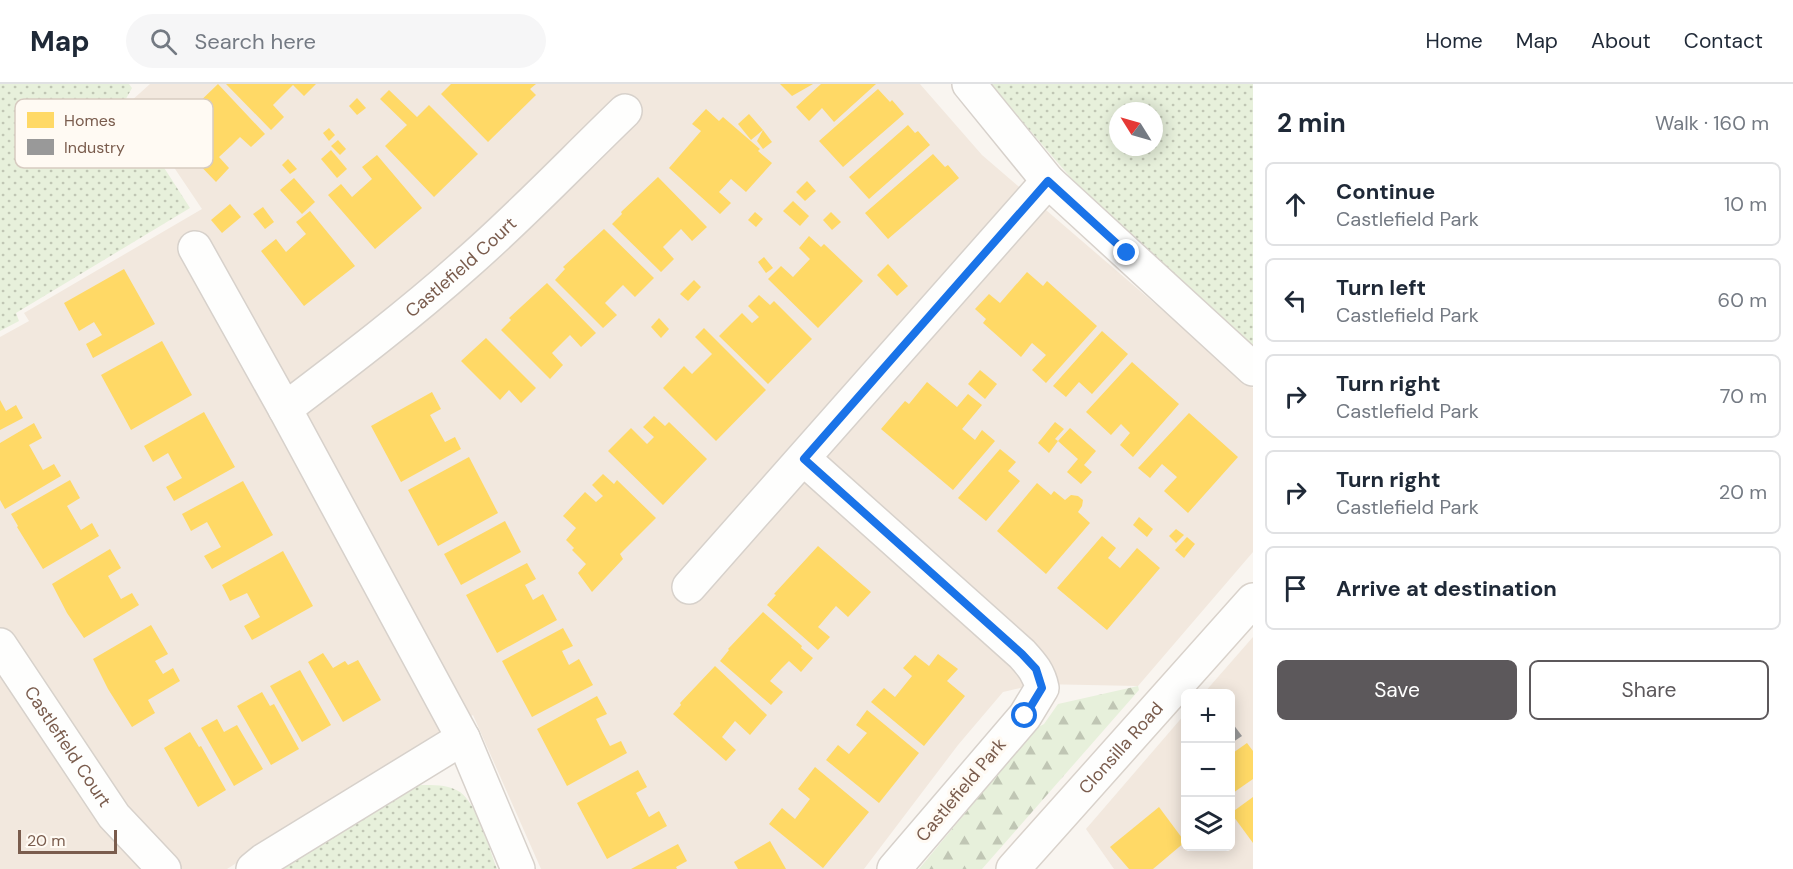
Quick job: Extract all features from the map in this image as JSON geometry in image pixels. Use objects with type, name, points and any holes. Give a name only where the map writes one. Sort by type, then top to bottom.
[{"type":"street","points":[[969,84],[1048,181],[1253,369]]},
{"type":"street","name":"Castlefield Court","points":[[285,409],[449,279],[534,201],[625,111]]},
{"type":"street","points":[[689,587],[1048,181]]},
{"type":"street","points":[[195,248],[463,738],[518,869]]},
{"type":"street","name":"Castlefield Park","points":[[804,459],[1022,654],[1036,669],[1042,688],[1025,716],[894,869]]},
{"type":"street","name":"Clonsilla Road","points":[[1013,869],[1253,600]]},
{"type":"street","name":"Castlefield Court","points":[[0,645],[114,816],[164,869]]},
{"type":"street","points":[[253,869],[264,860],[463,738]]},
{"type":"shaded area","points":[[150,84],[920,84],[982,155],[1253,388],[1253,552],[1138,686],[1038,684],[1003,692],[958,745],[864,869],[541,869],[473,715],[227,869],[0,869],[0,337],[29,321],[24,313],[202,209],[174,168],[213,168],[213,99],[133,99]]},
{"type":"shaded area","points":[[1253,637],[1253,869],[1114,869],[1086,829],[1181,719],[1181,851],[1235,851],[1235,689],[1208,689]]},
{"type":"green space","points":[[0,84],[129,84],[132,88],[126,99],[15,99],[15,168],[164,168],[190,208],[16,313],[19,321],[0,331]]},
{"type":"green space","points":[[990,84],[1253,84],[1253,347],[1077,185]]},
{"type":"green space","points":[[1138,686],[1139,690],[982,869],[919,869],[1035,729],[1044,724],[1058,704]]},
{"type":"green space","points":[[418,785],[450,788],[460,792],[466,798],[482,828],[497,869],[280,869]]},
{"type":"building: Homes","points":[[218,84],[265,134],[251,147],[240,137],[219,157],[229,168],[216,182],[203,168],[213,168],[213,99],[202,99]]},
{"type":"building: Homes","points":[[226,84],[316,84],[304,96],[293,85],[273,105],[284,117],[271,130]]},
{"type":"building: Homes","points":[[451,84],[536,84],[530,89],[536,95],[488,142],[441,94]]},
{"type":"building: Homes","points":[[780,84],[813,84],[792,96]]},
{"type":"building: Homes","points":[[821,84],[876,84],[834,122],[822,108],[809,121],[796,107]]},
{"type":"building: Homes","points":[[878,89],[904,114],[843,167],[819,141]]},
{"type":"building: Homes","points":[[389,90],[417,117],[429,105],[478,154],[434,197],[385,146],[407,125],[380,99]]},
{"type":"building: Homes","points":[[357,98],[366,108],[357,115],[349,106]]},
{"type":"building: Homes","points":[[706,109],[719,121],[723,117],[760,149],[758,151],[772,163],[746,192],[731,179],[719,192],[731,203],[720,214],[669,168],[701,131],[692,124]]},
{"type":"building: Homes","points":[[749,114],[763,130],[751,140],[738,124]]},
{"type":"building: Homes","points":[[908,125],[915,133],[918,131],[930,145],[869,199],[849,177]]},
{"type":"building: Homes","points":[[329,128],[335,135],[329,141],[323,133]]},
{"type":"building: Homes","points":[[763,130],[772,142],[763,149],[757,141]]},
{"type":"building: Homes","points":[[338,140],[346,149],[340,155],[331,146]]},
{"type":"building: Homes","points":[[331,150],[347,169],[337,178],[321,159]]},
{"type":"building: Homes","points":[[933,154],[945,167],[948,165],[959,178],[888,239],[865,213]]},
{"type":"building: Homes","points":[[377,155],[422,208],[375,249],[328,195],[341,184],[352,197],[372,179],[362,167]]},
{"type":"building: Homes","points":[[288,159],[297,169],[290,174],[282,165]]},
{"type":"building: Homes","points":[[658,177],[707,227],[692,241],[681,229],[663,247],[674,259],[661,272],[612,224],[622,214],[621,212]]},
{"type":"building: Homes","points":[[294,178],[315,202],[302,214],[280,190]]},
{"type":"building: Homes","points":[[807,181],[816,191],[805,201],[796,192]]},
{"type":"building: Homes","points":[[793,201],[809,216],[800,226],[783,211]]},
{"type":"building: Homes","points":[[230,204],[241,217],[222,233],[211,220]]},
{"type":"building: Homes","points":[[263,207],[274,222],[265,229],[253,214]]},
{"type":"building: Homes","points":[[310,211],[355,266],[304,306],[261,251],[276,239],[286,252],[306,234],[296,222]]},
{"type":"building: Homes","points":[[755,212],[763,219],[756,227],[748,220]]},
{"type":"building: Homes","points":[[831,212],[841,222],[832,230],[823,220]]},
{"type":"building: Homes","points":[[604,229],[654,278],[635,297],[623,285],[605,303],[617,315],[603,328],[555,280],[565,269],[563,267]]},
{"type":"building: Homes","points":[[809,236],[821,247],[824,244],[863,281],[818,328],[768,279],[781,266],[793,277],[810,259],[799,248]]},
{"type":"building: Homes","points":[[764,257],[773,268],[766,273],[758,262]]},
{"type":"building: Homes","points":[[888,264],[908,286],[897,296],[877,275]]},
{"type":"building: Homes","points":[[124,269],[155,324],[93,358],[86,344],[102,335],[94,322],[79,331],[64,303]]},
{"type":"building: Homes","points":[[1027,272],[1043,286],[1047,281],[1097,326],[1046,383],[1032,370],[1046,355],[1032,343],[1021,357],[983,323],[986,319],[975,309],[989,294],[1000,303]]},
{"type":"building: Homes","points":[[694,280],[701,287],[688,301],[680,294]]},
{"type":"building: Homes","points":[[547,283],[596,333],[581,347],[570,335],[552,353],[563,365],[550,379],[501,330],[511,320],[509,318]]},
{"type":"building: Homes","points":[[759,295],[770,305],[774,301],[812,339],[768,384],[719,336],[742,313],[752,323],[759,317],[748,306]]},
{"type":"building: Homes","points":[[659,318],[669,329],[661,338],[651,327]]},
{"type":"building: Homes","points":[[704,328],[766,390],[716,441],[663,388],[684,366],[692,374],[712,354],[695,337]]},
{"type":"building: Homes","points":[[1102,331],[1128,354],[1092,394],[1079,382],[1066,397],[1053,386]]},
{"type":"building: Homes","points":[[486,338],[536,388],[521,403],[509,390],[500,400],[461,361]]},
{"type":"building: Homes","points":[[162,341],[192,395],[131,430],[101,375]]},
{"type":"building: Homes","points":[[1132,362],[1179,404],[1133,457],[1120,445],[1130,433],[1121,424],[1111,435],[1086,412]]},
{"type":"building: Homes","points":[[980,370],[997,384],[985,399],[968,384]]},
{"type":"building: Homes","points":[[927,382],[957,407],[968,394],[982,405],[962,429],[975,440],[982,430],[995,441],[953,490],[881,429],[905,401],[909,404]]},
{"type":"building: Homes","points":[[432,392],[441,409],[430,415],[445,442],[455,437],[461,449],[401,482],[371,426]]},
{"type":"building: Homes","points":[[0,400],[6,411],[16,405],[23,418],[0,430]]},
{"type":"building: Homes","points":[[204,412],[235,467],[174,501],[166,487],[182,478],[168,453],[153,462],[144,446]]},
{"type":"building: Homes","points":[[1189,413],[1238,457],[1188,513],[1164,491],[1177,477],[1162,464],[1150,478],[1138,468]]},
{"type":"building: Homes","points":[[654,416],[665,426],[669,422],[707,459],[663,505],[608,451],[631,428],[647,444],[654,437],[643,427]]},
{"type":"building: Homes","points":[[1055,422],[1064,429],[1055,439],[1058,441],[1049,453],[1038,443]]},
{"type":"building: Homes","points":[[34,423],[42,438],[29,445],[43,470],[54,464],[61,476],[5,509],[0,500],[0,443]]},
{"type":"building: Homes","points":[[1070,428],[1096,451],[1084,465],[1092,472],[1081,484],[1067,472],[1078,459],[1058,441]]},
{"type":"building: Homes","points":[[1000,449],[1016,462],[1008,471],[1020,481],[986,521],[958,498]]},
{"type":"building: Homes","points":[[469,457],[498,513],[438,546],[408,490]]},
{"type":"building: Homes","points":[[603,474],[614,484],[617,480],[656,518],[620,554],[623,559],[592,592],[578,573],[586,564],[566,540],[576,528],[563,516],[585,492],[596,502],[603,496],[592,485]]},
{"type":"building: Homes","points":[[70,480],[80,498],[67,506],[81,530],[92,523],[99,536],[43,569],[11,514]]},
{"type":"building: Homes","points":[[243,481],[273,535],[212,569],[204,556],[221,547],[207,522],[191,531],[182,514]]},
{"type":"building: Homes","points":[[1037,483],[1051,495],[1054,491],[1065,500],[1071,495],[1078,496],[1083,500],[1078,512],[1090,523],[1046,574],[997,531]]},
{"type":"building: Homes","points":[[1139,517],[1153,529],[1147,537],[1133,525]]},
{"type":"building: Homes","points":[[505,521],[521,552],[461,585],[444,554]]},
{"type":"building: Homes","points":[[1176,529],[1184,535],[1176,543],[1169,536]]},
{"type":"building: Homes","points":[[1102,536],[1116,548],[1108,558],[1120,568],[1137,548],[1160,568],[1107,630],[1057,588]]},
{"type":"building: Homes","points":[[1187,537],[1195,544],[1184,558],[1175,550]]},
{"type":"building: Homes","points":[[818,546],[871,592],[848,617],[836,606],[818,627],[830,637],[818,650],[767,605],[776,595],[774,594]]},
{"type":"building: Homes","points":[[110,549],[121,568],[108,576],[121,599],[132,593],[139,605],[84,638],[67,613],[52,584]]},
{"type":"building: Homes","points":[[283,551],[313,606],[252,640],[244,626],[260,617],[247,593],[230,601],[222,585]]},
{"type":"building: Homes","points":[[527,563],[536,579],[525,585],[533,600],[543,594],[557,620],[497,653],[466,595]]},
{"type":"building: Homes","points":[[763,612],[813,658],[801,672],[789,661],[770,681],[783,692],[771,705],[720,661],[728,649]]},
{"type":"building: Homes","points":[[151,625],[168,654],[155,661],[163,674],[173,668],[180,681],[148,700],[155,713],[132,727],[108,689],[93,659]]},
{"type":"building: Homes","points":[[563,628],[573,646],[562,651],[569,665],[579,659],[593,685],[532,717],[502,661]]},
{"type":"building: Homes","points":[[323,653],[333,668],[345,661],[348,665],[358,660],[381,700],[343,722],[308,662]]},
{"type":"building: Homes","points":[[938,654],[958,669],[947,681],[965,696],[924,746],[871,702],[884,688],[895,697],[912,676],[903,668],[915,655],[929,666]]},
{"type":"building: Homes","points":[[715,666],[767,715],[750,735],[735,721],[722,737],[736,750],[726,761],[673,714],[681,705],[680,703]]},
{"type":"building: Homes","points":[[300,670],[331,725],[302,742],[270,686]]},
{"type":"building: Homes","points":[[262,692],[270,706],[274,704],[299,749],[271,765],[237,706]]},
{"type":"building: Homes","points":[[597,696],[607,714],[596,719],[603,733],[610,746],[621,741],[627,753],[567,786],[537,729]]},
{"type":"building: Homes","points":[[867,710],[919,753],[879,803],[826,760],[838,745],[849,754],[867,733],[856,725]]},
{"type":"building: Homes","points":[[217,719],[224,732],[237,725],[263,769],[234,786],[201,728]]},
{"type":"building: Homes","points":[[190,732],[199,747],[201,746],[226,790],[198,807],[164,748]]},
{"type":"building: Homes","points":[[1247,743],[1253,751],[1253,779],[1235,792],[1235,751]]},
{"type":"building: Homes","points":[[815,767],[869,812],[823,868],[769,824],[782,808],[795,819],[810,799],[798,789]]},
{"type":"building: Homes","points":[[638,770],[647,787],[636,793],[649,817],[659,811],[667,826],[607,859],[577,803]]},
{"type":"building: Homes","points":[[1253,797],[1253,843],[1235,818],[1235,810]]},
{"type":"building: Homes","points":[[1159,807],[1181,837],[1181,845],[1153,869],[1129,869],[1110,847]]},
{"type":"building: Homes","points":[[770,841],[786,869],[738,869],[734,862]]},
{"type":"building: Homes","points":[[678,844],[687,861],[676,867],[677,869],[631,869]]},
{"type":"building: Industry","points":[[1235,727],[1242,736],[1235,741]]},
{"type":"route","points":[[1025,716],[1042,688],[1036,669],[804,459],[1048,181],[1127,253]]}]
